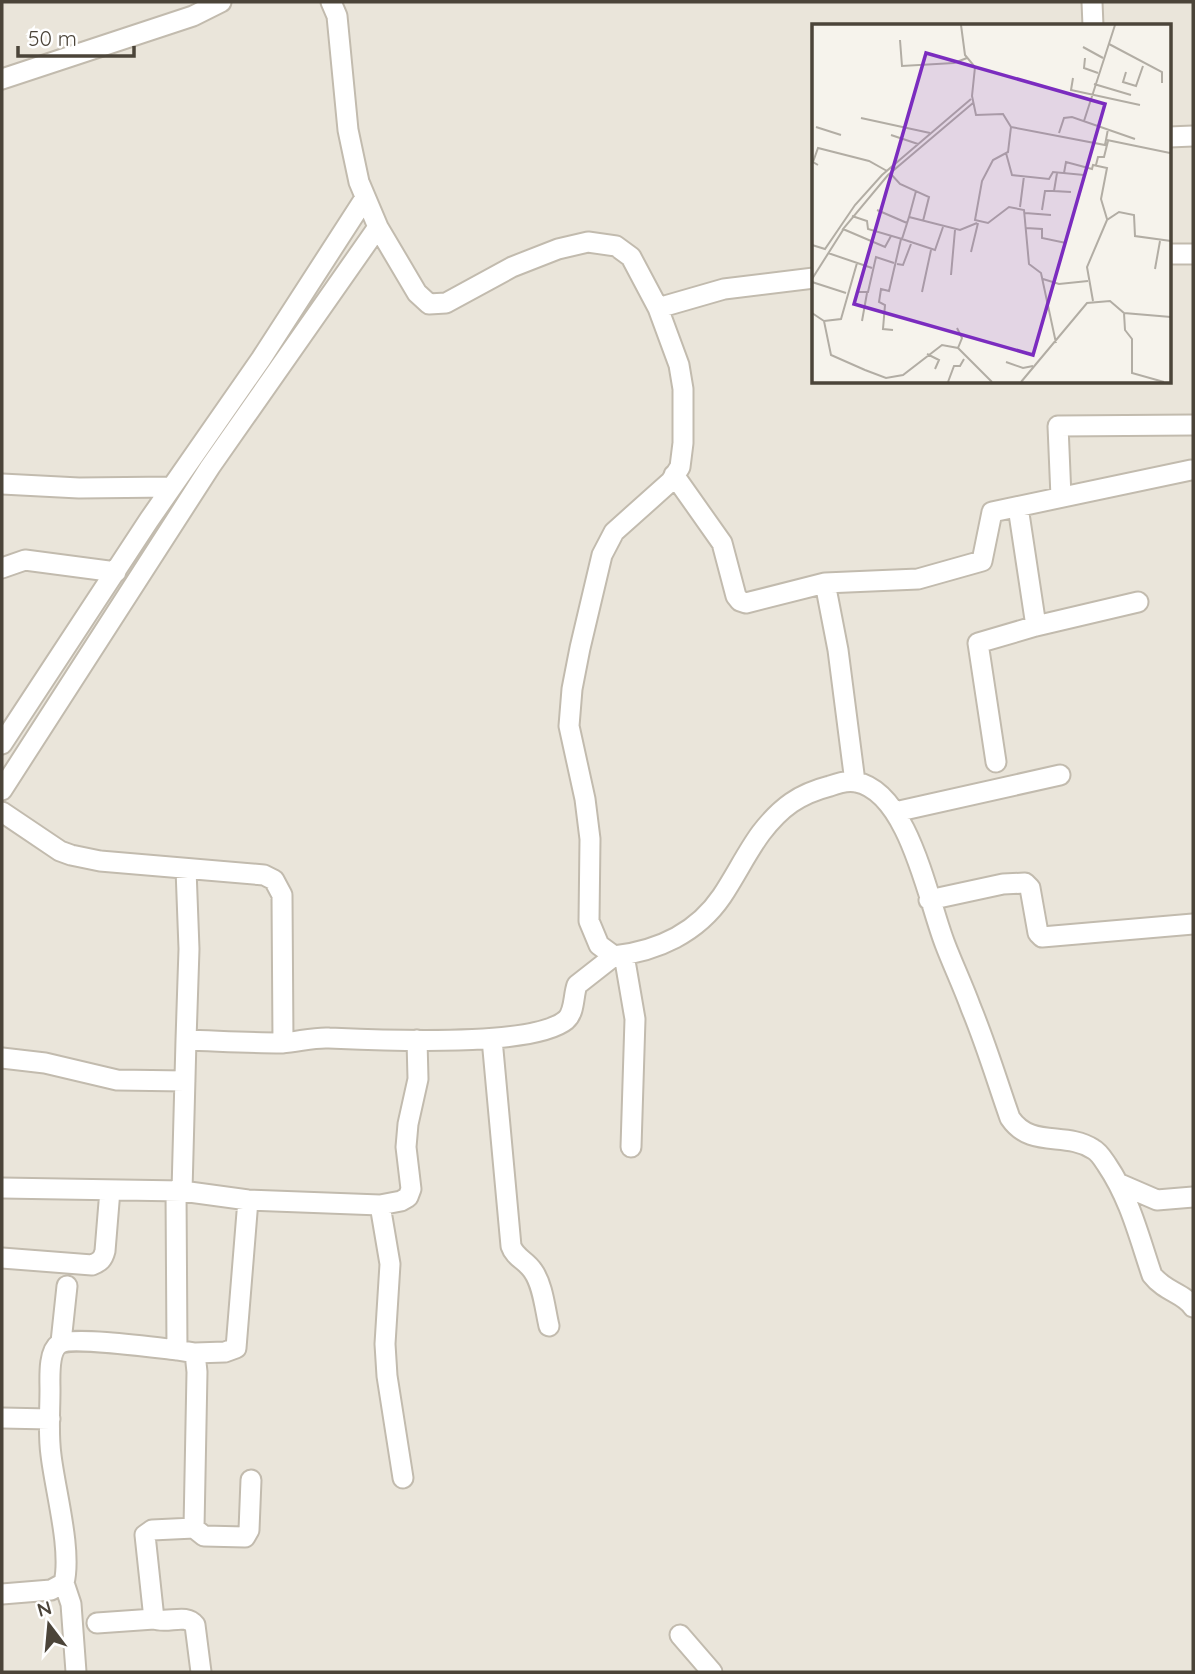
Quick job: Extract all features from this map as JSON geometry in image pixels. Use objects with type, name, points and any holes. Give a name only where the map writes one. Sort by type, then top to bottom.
[{"type":"street","points":[[2,79],[193,16],[221,2]]},
{"type":"street","points":[[331,2],[337,16],[348,130],[359,182],[378,227],[417,293],[429,304],[446,303],[512,267],[558,249],[588,242],[616,246],[631,257],[658,308],[679,365],[683,443],[680,467],[614,532],[608,542],[596,581],[572,689],[569,726],[585,799],[590,839],[590,921],[599,945],[619,956],[635,1019],[631,1147]]},
{"type":"street","points":[[1092,2],[1093,24]]},
{"type":"street","points":[[1170,137],[1193,136]]},
{"type":"street","points":[[2,744],[172,487],[261,359],[365,198]]},
{"type":"street","points":[[2,790],[210,467],[378,227]]},
{"type":"street","points":[[1170,254],[1193,254]]},
{"type":"street","points":[[658,308],[724,289],[812,278]]},
{"type":"street","points":[[1061,498],[1058,426],[1193,425]]},
{"type":"street","points":[[674,475],[722,543],[737,596],[740,601],[746,603],[825,583],[918,579],[982,561],[992,512],[1191,470]]},
{"type":"street","points":[[2,484],[79,488],[172,487]]},
{"type":"street","points":[[1018,507],[1036,626]]},
{"type":"street","points":[[2,568],[25,560],[116,572]]},
{"type":"street","points":[[825,583],[838,650],[855,782]]},
{"type":"street","points":[[996,762],[978,643],[1138,602]]},
{"type":"street","points":[[895,812],[1060,775]]},
{"type":"street","points":[[186,1040],[283,1042],[326,1038],[364,1041],[492,1039],[544,1029],[567,1019],[571,1013],[577,985],[619,956],[660,946],[682,935],[700,920],[720,899],[761,833],[788,803],[813,790],[841,782],[855,782],[868,786],[881,796],[895,812],[913,847],[944,943],[972,1009],[1010,1118],[1018,1129],[1029,1135],[1082,1142],[1097,1150],[1120,1184],[1159,1285],[1189,1301],[1193,1307]]},
{"type":"street","points":[[2,812],[60,851],[71,855],[100,861],[264,875],[274,880],[279,888],[283,910],[283,1042]]},
{"type":"street","points":[[186,869],[189,949],[179,1191],[186,1351],[198,1379],[194,1528]]},
{"type":"street","points":[[929,900],[1003,884],[1025,883],[1030,888],[1038,933],[1042,937],[1193,924]]},
{"type":"street","points":[[492,1039],[511,1246],[513,1254],[536,1275],[549,1326]]},
{"type":"street","points":[[2,1188],[179,1191],[248,1200],[380,1205],[401,1201],[408,1197],[411,1189],[406,1147],[418,1079],[417,1040]]},
{"type":"street","points":[[2,1058],[45,1063],[117,1080],[185,1081]]},
{"type":"street","points":[[1120,1184],[1157,1200],[1193,1197]]},
{"type":"street","points":[[2,1258],[92,1265],[99,1263],[105,1251],[110,1190]]},
{"type":"street","points":[[61,1342],[186,1351],[225,1352],[236,1348],[248,1200]]},
{"type":"street","points":[[380,1205],[390,1264],[384,1344],[403,1478]]},
{"type":"street","points":[[67,1286],[61,1342],[53,1353],[50,1375],[50,1451],[65,1547],[64,1583],[71,1604],[76,1672]]},
{"type":"street","points":[[2,1418],[50,1419]]},
{"type":"street","points":[[154,1619],[145,1535],[152,1530],[194,1528],[204,1536],[245,1538],[248,1530],[251,1480]]},
{"type":"street","points":[[2,1594],[51,1590],[64,1583]]},
{"type":"street","points":[[97,1623],[154,1619],[193,1621],[201,1672]]},
{"type":"street","points":[[680,1635],[712,1672]]},
{"type":"shaded area","points":[[2,2],[1193,2],[1193,1672],[2,1672]]}]
